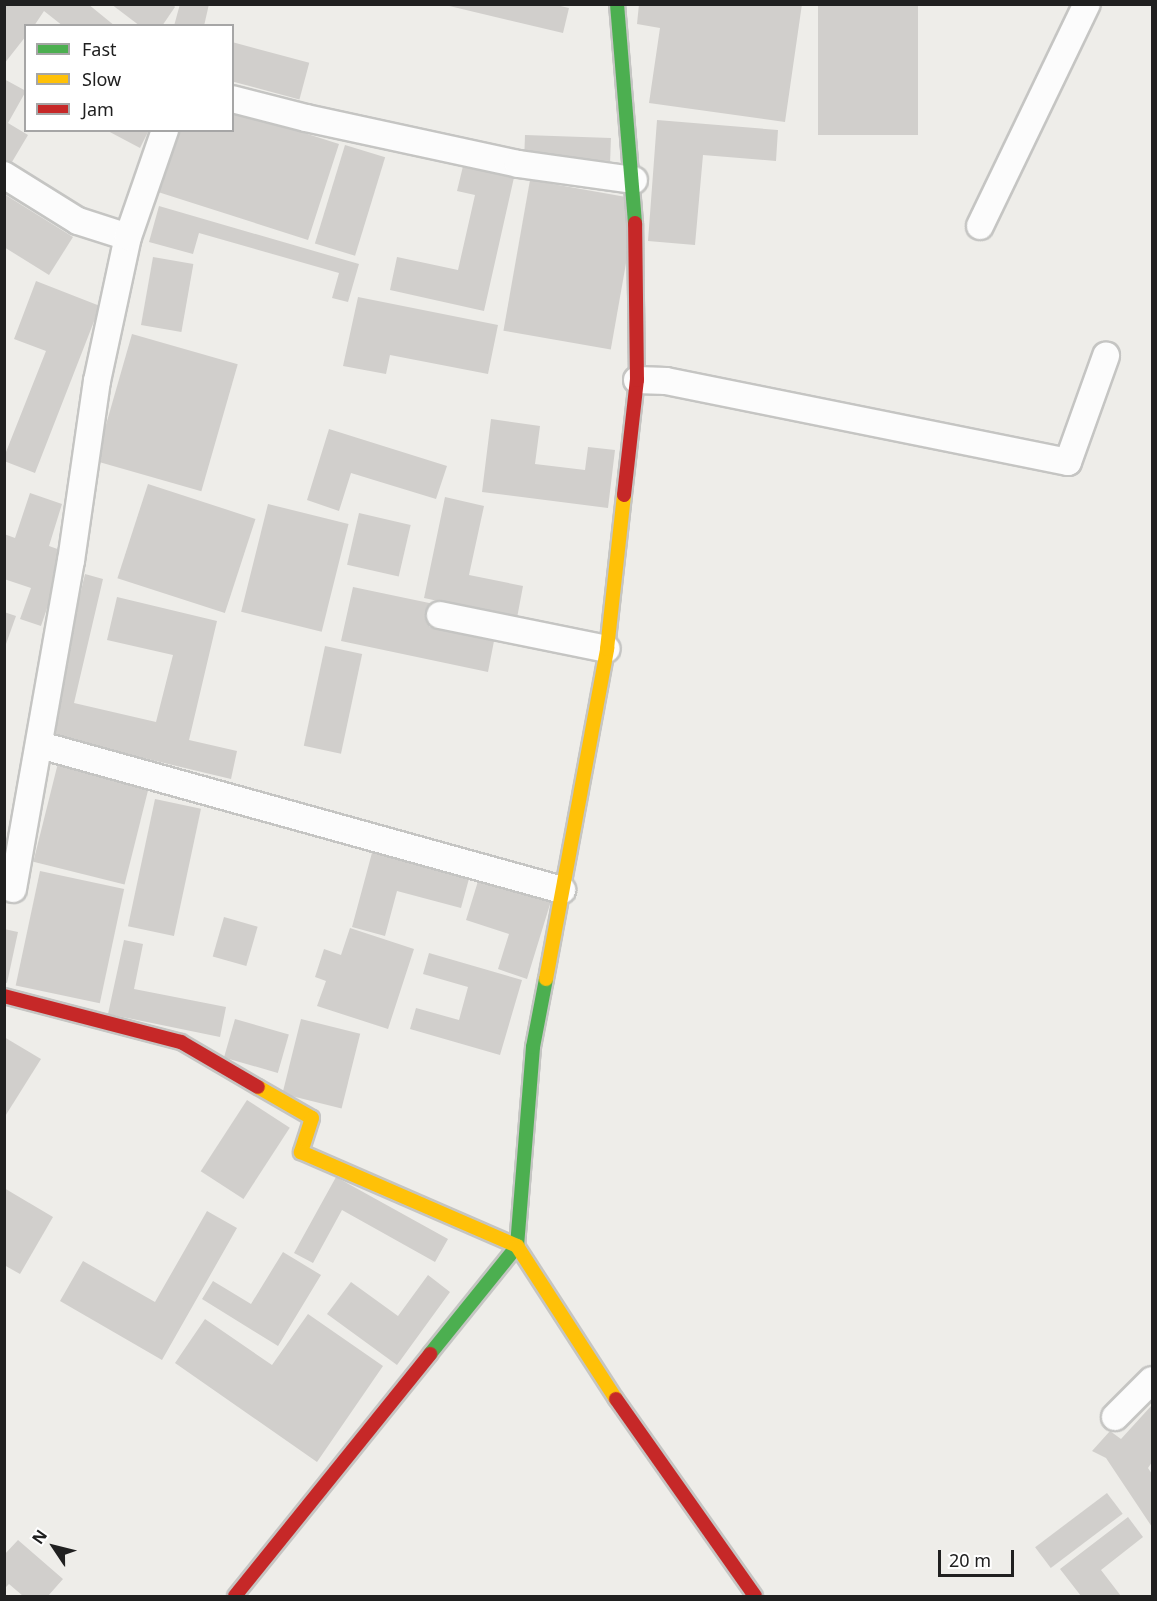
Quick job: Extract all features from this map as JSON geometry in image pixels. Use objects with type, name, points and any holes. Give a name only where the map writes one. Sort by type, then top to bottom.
[{"type":"street","points":[[235,1596],[517,1246],[533,1047],[607,649],[637,380],[634,180],[629,169],[617,4]]},
{"type":"street","points":[[980,226],[1087,4]]},
{"type":"street","points":[[234,100],[306,118],[507,161],[634,180]]},
{"type":"street","points":[[13,890],[40,744],[98,381],[128,237],[164,132]]},
{"type":"street","points":[[4,175],[78,221],[128,237]]},
{"type":"street","points":[[637,380],[666,381],[1068,462],[1106,356]]},
{"type":"street","points":[[440,615],[607,649]]},
{"type":"street","points":[[40,744],[562,890]]},
{"type":"street","points":[[4,996],[181,1042],[312,1118],[301,1152],[517,1246],[610,1390],[755,1596]]},
{"type":"street","points":[[1115,1418],[1152,1380]]},
{"type":"building","points":[[4,4],[88,4],[113,24],[60,24],[44,11],[35,24],[24,24],[24,39],[4,64]]},
{"type":"building","points":[[111,4],[173,4],[175,7],[163,24],[137,24]]},
{"type":"building","points":[[180,4],[209,4],[204,24],[175,24]]},
{"type":"building","points":[[441,4],[552,4],[569,8],[563,33]]},
{"type":"building","points":[[639,4],[802,4],[785,122],[649,103],[660,28],[637,24]]},
{"type":"building","points":[[818,4],[918,4],[918,135],[818,135]]},
{"type":"building","points":[[234,43],[309,63],[299,99],[234,82]]},
{"type":"building","points":[[4,79],[24,90],[24,95],[8,123],[28,135],[9,167],[4,164]]},
{"type":"building","points":[[234,111],[339,144],[308,240],[158,192],[177,132],[234,132]]},
{"type":"building","points":[[657,120],[778,130],[776,161],[703,155],[695,245],[648,241]]},
{"type":"building","points":[[110,132],[148,132],[140,148]]},
{"type":"building","points":[[525,135],[611,138],[610,161],[524,158]]},
{"type":"building","points":[[345,145],[385,157],[355,256],[315,243]]},
{"type":"building","points":[[464,162],[515,173],[484,311],[390,290],[397,257],[458,270],[475,195],[457,191]]},
{"type":"building","points":[[530,180],[637,199],[611,350],[503,331]]},
{"type":"building","points":[[4,194],[73,237],[49,275],[4,247]]},
{"type":"building","points":[[159,206],[359,264],[348,302],[332,298],[339,273],[199,233],[193,254],[149,242]]},
{"type":"building","points":[[153,257],[193,264],[181,332],[141,325]]},
{"type":"building","points":[[36,281],[100,306],[35,473],[4,461],[4,457],[46,351],[14,339]]},
{"type":"building","points":[[358,297],[498,325],[488,374],[390,355],[386,374],[343,366]]},
{"type":"building","points":[[132,334],[238,364],[201,491],[96,461]]},
{"type":"building","points":[[491,419],[540,426],[535,464],[585,470],[588,447],[615,450],[608,508],[482,492]]},
{"type":"building","points":[[329,429],[447,466],[436,499],[351,473],[339,511],[307,500]]},
{"type":"building","points":[[148,484],[255,519],[225,613],[117,578]]},
{"type":"building","points":[[30,493],[62,504],[49,546],[66,552],[41,626],[20,619],[31,588],[4,579],[4,534],[15,538]]},
{"type":"building","points":[[445,497],[484,506],[469,575],[523,586],[517,618],[424,598]]},
{"type":"building","points":[[268,504],[349,524],[322,632],[241,612]]},
{"type":"building","points":[[359,513],[411,525],[399,577],[347,565]]},
{"type":"building","points":[[85,574],[103,579],[74,703],[156,722],[173,655],[107,640],[117,597],[217,621],[189,740],[237,751],[231,779],[47,735]]},
{"type":"building","points":[[353,587],[434,604],[429,627],[494,641],[488,672],[341,641]]},
{"type":"building","points":[[4,612],[16,616],[6,644],[4,644]]},
{"type":"building","points":[[325,646],[362,654],[341,754],[304,746]]},
{"type":"building","points":[[59,759],[150,782],[125,885],[33,862]]},
{"type":"building","points":[[155,799],[201,809],[174,936],[128,926]]},
{"type":"building","points":[[373,849],[470,875],[461,908],[397,891],[385,936],[352,927]]},
{"type":"building","points":[[40,871],[124,889],[100,1003],[16,985]]},
{"type":"building","points":[[479,878],[551,901],[527,979],[498,969],[509,934],[466,920]]},
{"type":"building","points":[[224,917],[258,927],[246,966],[213,956]]},
{"type":"building","points":[[350,928],[414,949],[388,1029],[317,1006],[326,981],[315,977],[324,949],[341,955]]},
{"type":"building","points":[[4,929],[18,932],[7,983],[4,982]]},
{"type":"building","points":[[124,940],[143,944],[134,989],[226,1007],[220,1037],[108,1014]]},
{"type":"building","points":[[429,953],[522,980],[500,1055],[410,1029],[416,1008],[459,1020],[468,987],[423,974]]},
{"type":"building","points":[[235,1019],[289,1034],[278,1073],[224,1057]]},
{"type":"building","points":[[301,1019],[360,1034],[342,1108],[282,1094]]},
{"type":"building","points":[[4,1037],[41,1059],[4,1118]]},
{"type":"building","points":[[247,1100],[290,1128],[243,1199],[201,1171]]},
{"type":"building","points":[[336,1177],[448,1239],[435,1262],[342,1210],[313,1263],[294,1253]]},
{"type":"building","points":[[4,1188],[53,1217],[20,1274],[4,1265]]},
{"type":"building","points":[[207,1211],[237,1228],[162,1360],[60,1301],[83,1261],[155,1302]]},
{"type":"building","points":[[283,1252],[321,1275],[278,1346],[202,1299],[213,1281],[251,1304]]},
{"type":"building","points":[[428,1275],[450,1292],[397,1365],[327,1314],[351,1282],[398,1316]]},
{"type":"building","points":[[308,1314],[383,1366],[317,1462],[175,1363],[205,1319],[272,1365]]},
{"type":"building","points":[[1152,1405],[1152,1462],[1148,1468],[1152,1474],[1152,1527],[1106,1458],[1092,1451],[1110,1431],[1121,1439]]},
{"type":"building","points":[[1107,1493],[1123,1514],[1051,1568],[1035,1547]]},
{"type":"building","points":[[1128,1517],[1143,1537],[1101,1570],[1121,1596],[1081,1596],[1060,1569]]},
{"type":"building","points":[[18,1540],[63,1579],[48,1596],[23,1596],[9,1584],[4,1589],[4,1555]]},
{"type":"traffic: fast","points":[[617,4],[635,223]]},
{"type":"traffic: fast","points":[[430,1354],[517,1246],[533,1047],[546,979]]},
{"type":"traffic: slow","points":[[546,979],[607,649],[624,495]]},
{"type":"traffic: slow","points":[[258,1087],[312,1118],[301,1152],[517,1246],[616,1399]]},
{"type":"traffic: jam","points":[[624,495],[637,380],[635,223]]},
{"type":"traffic: jam","points":[[4,996],[181,1042],[258,1087]]},
{"type":"traffic: jam","points":[[235,1596],[430,1354]]},
{"type":"traffic: jam","points":[[616,1399],[755,1596]]}]
